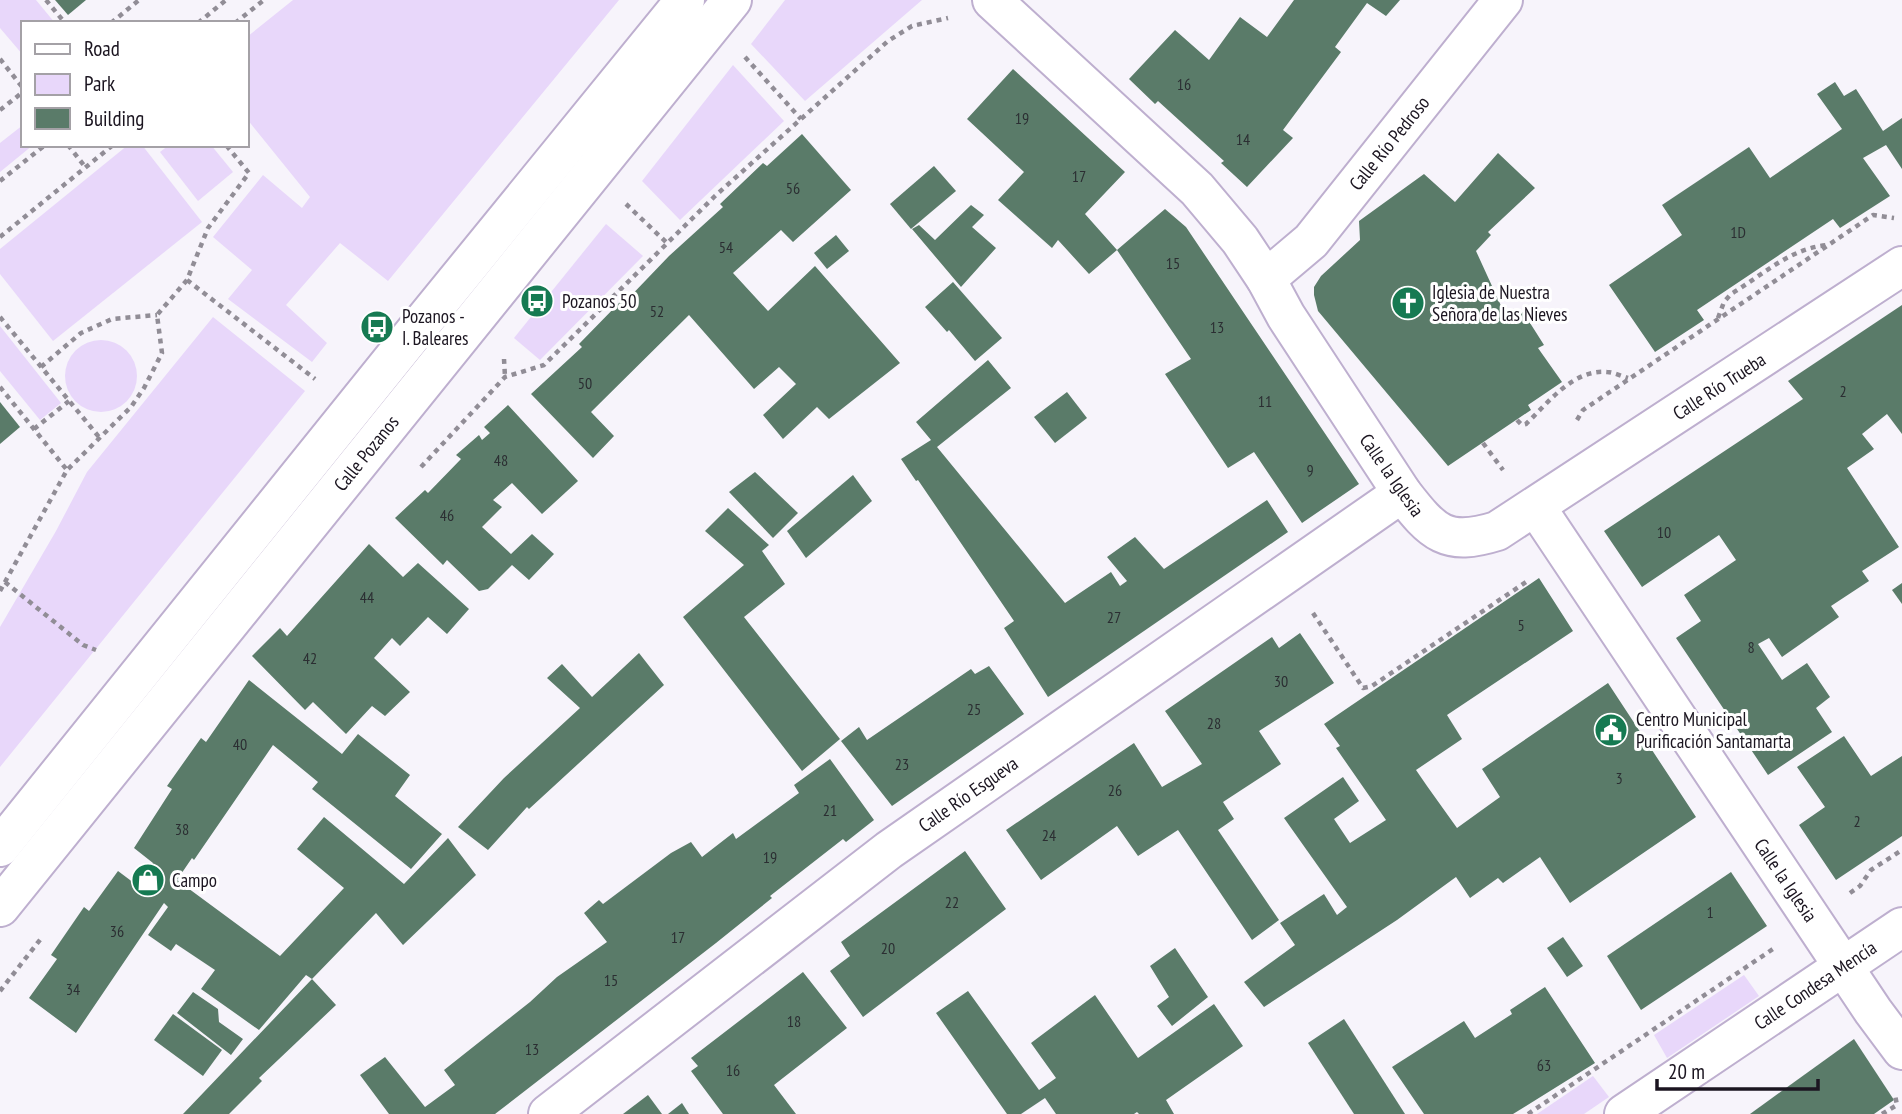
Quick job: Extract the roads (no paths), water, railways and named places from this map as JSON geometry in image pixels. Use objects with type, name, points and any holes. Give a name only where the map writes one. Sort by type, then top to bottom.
[{"type":"street","name":"Calle Pozanos","points":[[0,847],[685,0]]},
{"type":"street","name":"Calle Pozanos","points":[[0,907],[732,0]]},
{"type":"street","name":"Calle la Iglesia","points":[[992,0],[1197,189],[1240,240],[1286,316],[1402,493],[1423,520],[1437,531],[1454,537],[1473,538],[1497,531],[1536,507],[1902,1050]]},
{"type":"street","name":"Calle Río Pedroso","points":[[1266,279],[1311,241],[1503,0]]},
{"type":"street","name":"Calle Río Trueba","points":[[1536,507],[1902,266]]},
{"type":"street","name":"Calle Río Esgueva","points":[[548,1114],[889,850],[1402,493]]},
{"type":"street","name":"Calle Condesa Mencía","points":[[1624,1114],[1902,927]]},
{"type":"place","name":"Pozanos 50","points":[[537,301]]},
{"type":"place","name":"Iglesia de Nuestra Señora de las Nieves","points":[[1408,303]]},
{"type":"place","name":"Pozanos - I. Baleares","points":[[377,327]]},
{"type":"place","name":"Centro Municipal Purificación Santamarta","points":[[1611,730]]},
{"type":"place","name":"Campo","points":[[148,880]]}]
